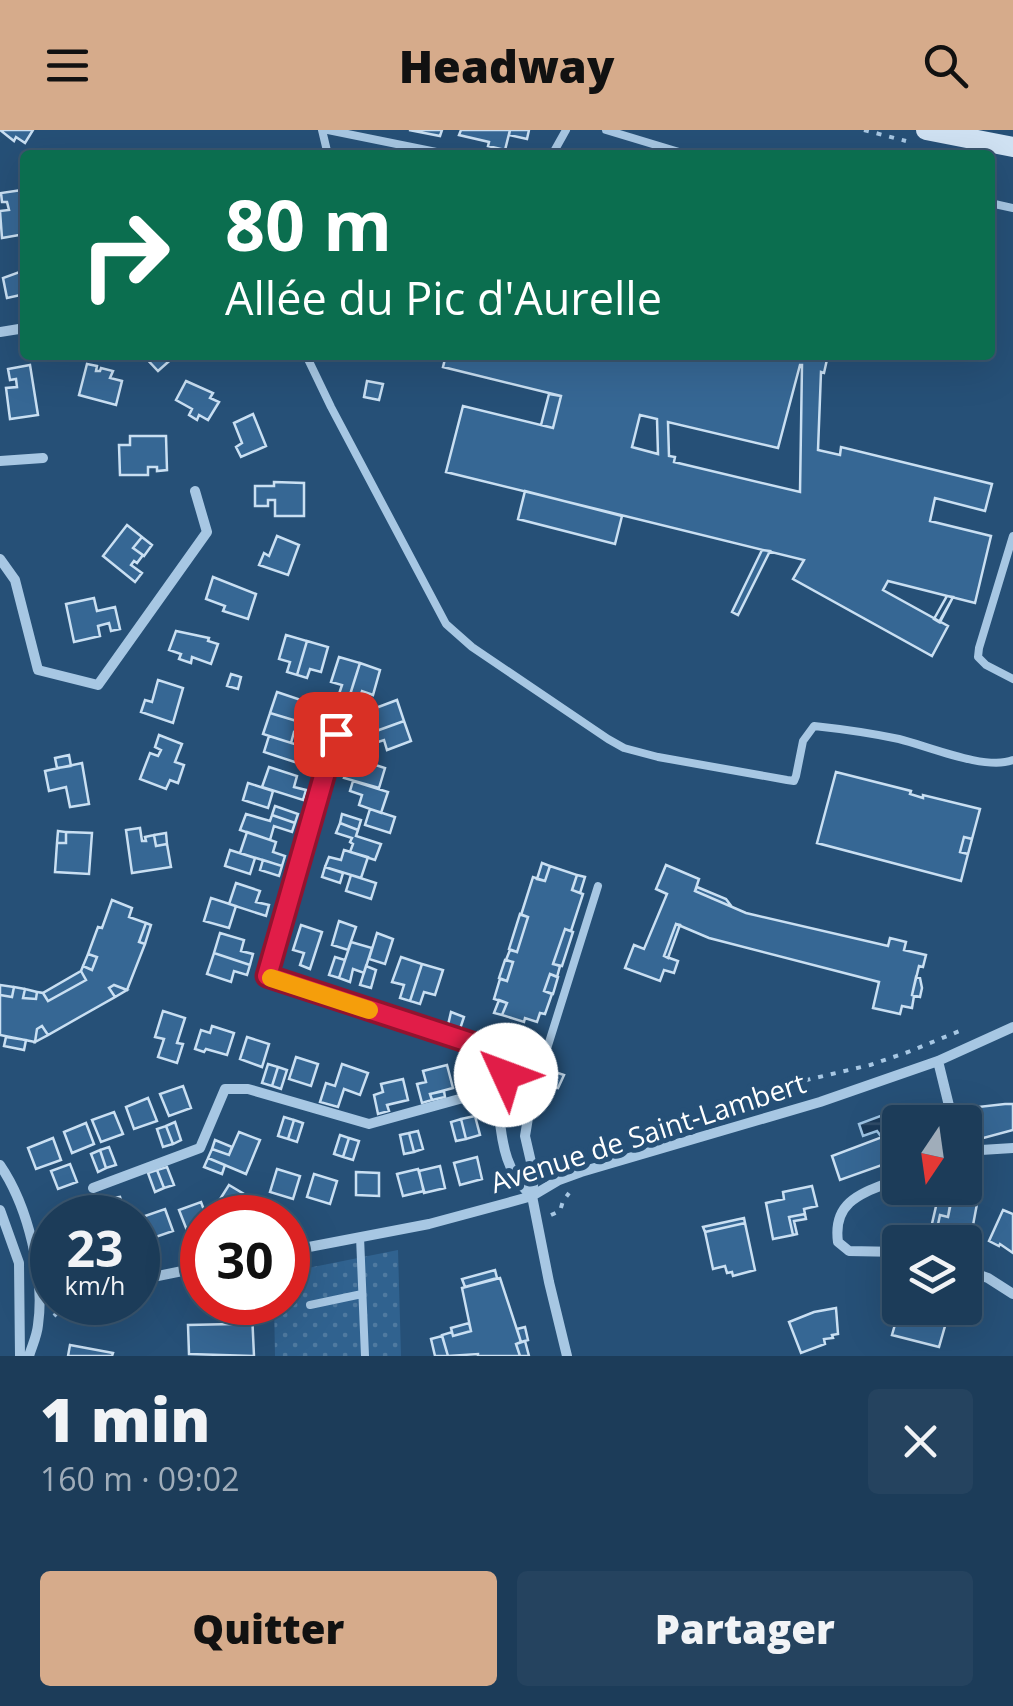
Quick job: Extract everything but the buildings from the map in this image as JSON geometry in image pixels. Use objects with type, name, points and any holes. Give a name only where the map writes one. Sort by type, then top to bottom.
[{"type":"main road","points":[[926,130],[1013,147]]},
{"type":"street","points":[[0,461],[43,458]]},
{"type":"street","points":[[0,560],[15,580],[38,670],[98,685],[207,532],[195,492]]},
{"type":"street","points":[[336,734],[267,976],[496,1051],[516,1098],[529,1112],[525,1136],[534,1175],[532,1196],[567,1356]]},
{"type":"street","name":"Avenue de Saint-Lambert","points":[[310,1247],[428,1224],[532,1196],[581,1172],[820,1102],[938,1061],[1013,1027]]},
{"type":"street","points":[[938,1061],[949,1105]]},
{"type":"street","points":[[93,1188],[200,1148],[225,1089],[248,1089],[369,1124],[464,1098],[516,1098]]},
{"type":"street","points":[[516,1098],[499,1114],[502,1137],[516,1182],[532,1196]]},
{"type":"street","points":[[982,1151],[1013,1148]]},
{"type":"street","points":[[0,1164],[26,1218],[30,1242]]},
{"type":"street","points":[[882,1186],[855,1198],[840,1214],[836,1226],[838,1242],[849,1251],[882,1252]]},
{"type":"street","points":[[0,1210],[30,1286]]},
{"type":"street","points":[[19,1263],[20,1356]]},
{"type":"street","points":[[982,1276],[1013,1294]]},
{"type":"street","points":[[28,1356],[38,1325]]},
{"type":"lane","points":[[325,130],[427,150]]},
{"type":"lane","points":[[606,130],[672,150]]},
{"type":"lane","points":[[308,360],[446,624],[472,647],[608,739],[624,748],[658,757],[788,780],[796,776],[803,741],[814,726],[899,740],[987,762],[1003,764],[1013,760]]},
{"type":"lane","points":[[1013,536],[978,657],[986,666],[1013,680]]},
{"type":"lane","points":[[516,1098],[540,1071],[598,886]]},
{"type":"lane","points":[[360,1237],[364,1356]]},
{"type":"lane","points":[[310,1304],[362,1294]]},
{"type":"path","points":[[794,1083],[846,1072],[960,1031]]},
{"type":"shaded area","points":[[882,1115],[882,1134],[877,1131],[863,1136],[859,1124]]},
{"type":"shaded area","points":[[398,1250],[401,1356],[275,1356],[274,1325],[310,1325],[310,1268]]},
{"type":"slow traffic","points":[[271,978],[369,1010]]},
{"type":"route","points":[[336,734],[267,976],[496,1051],[506,1075]]}]
